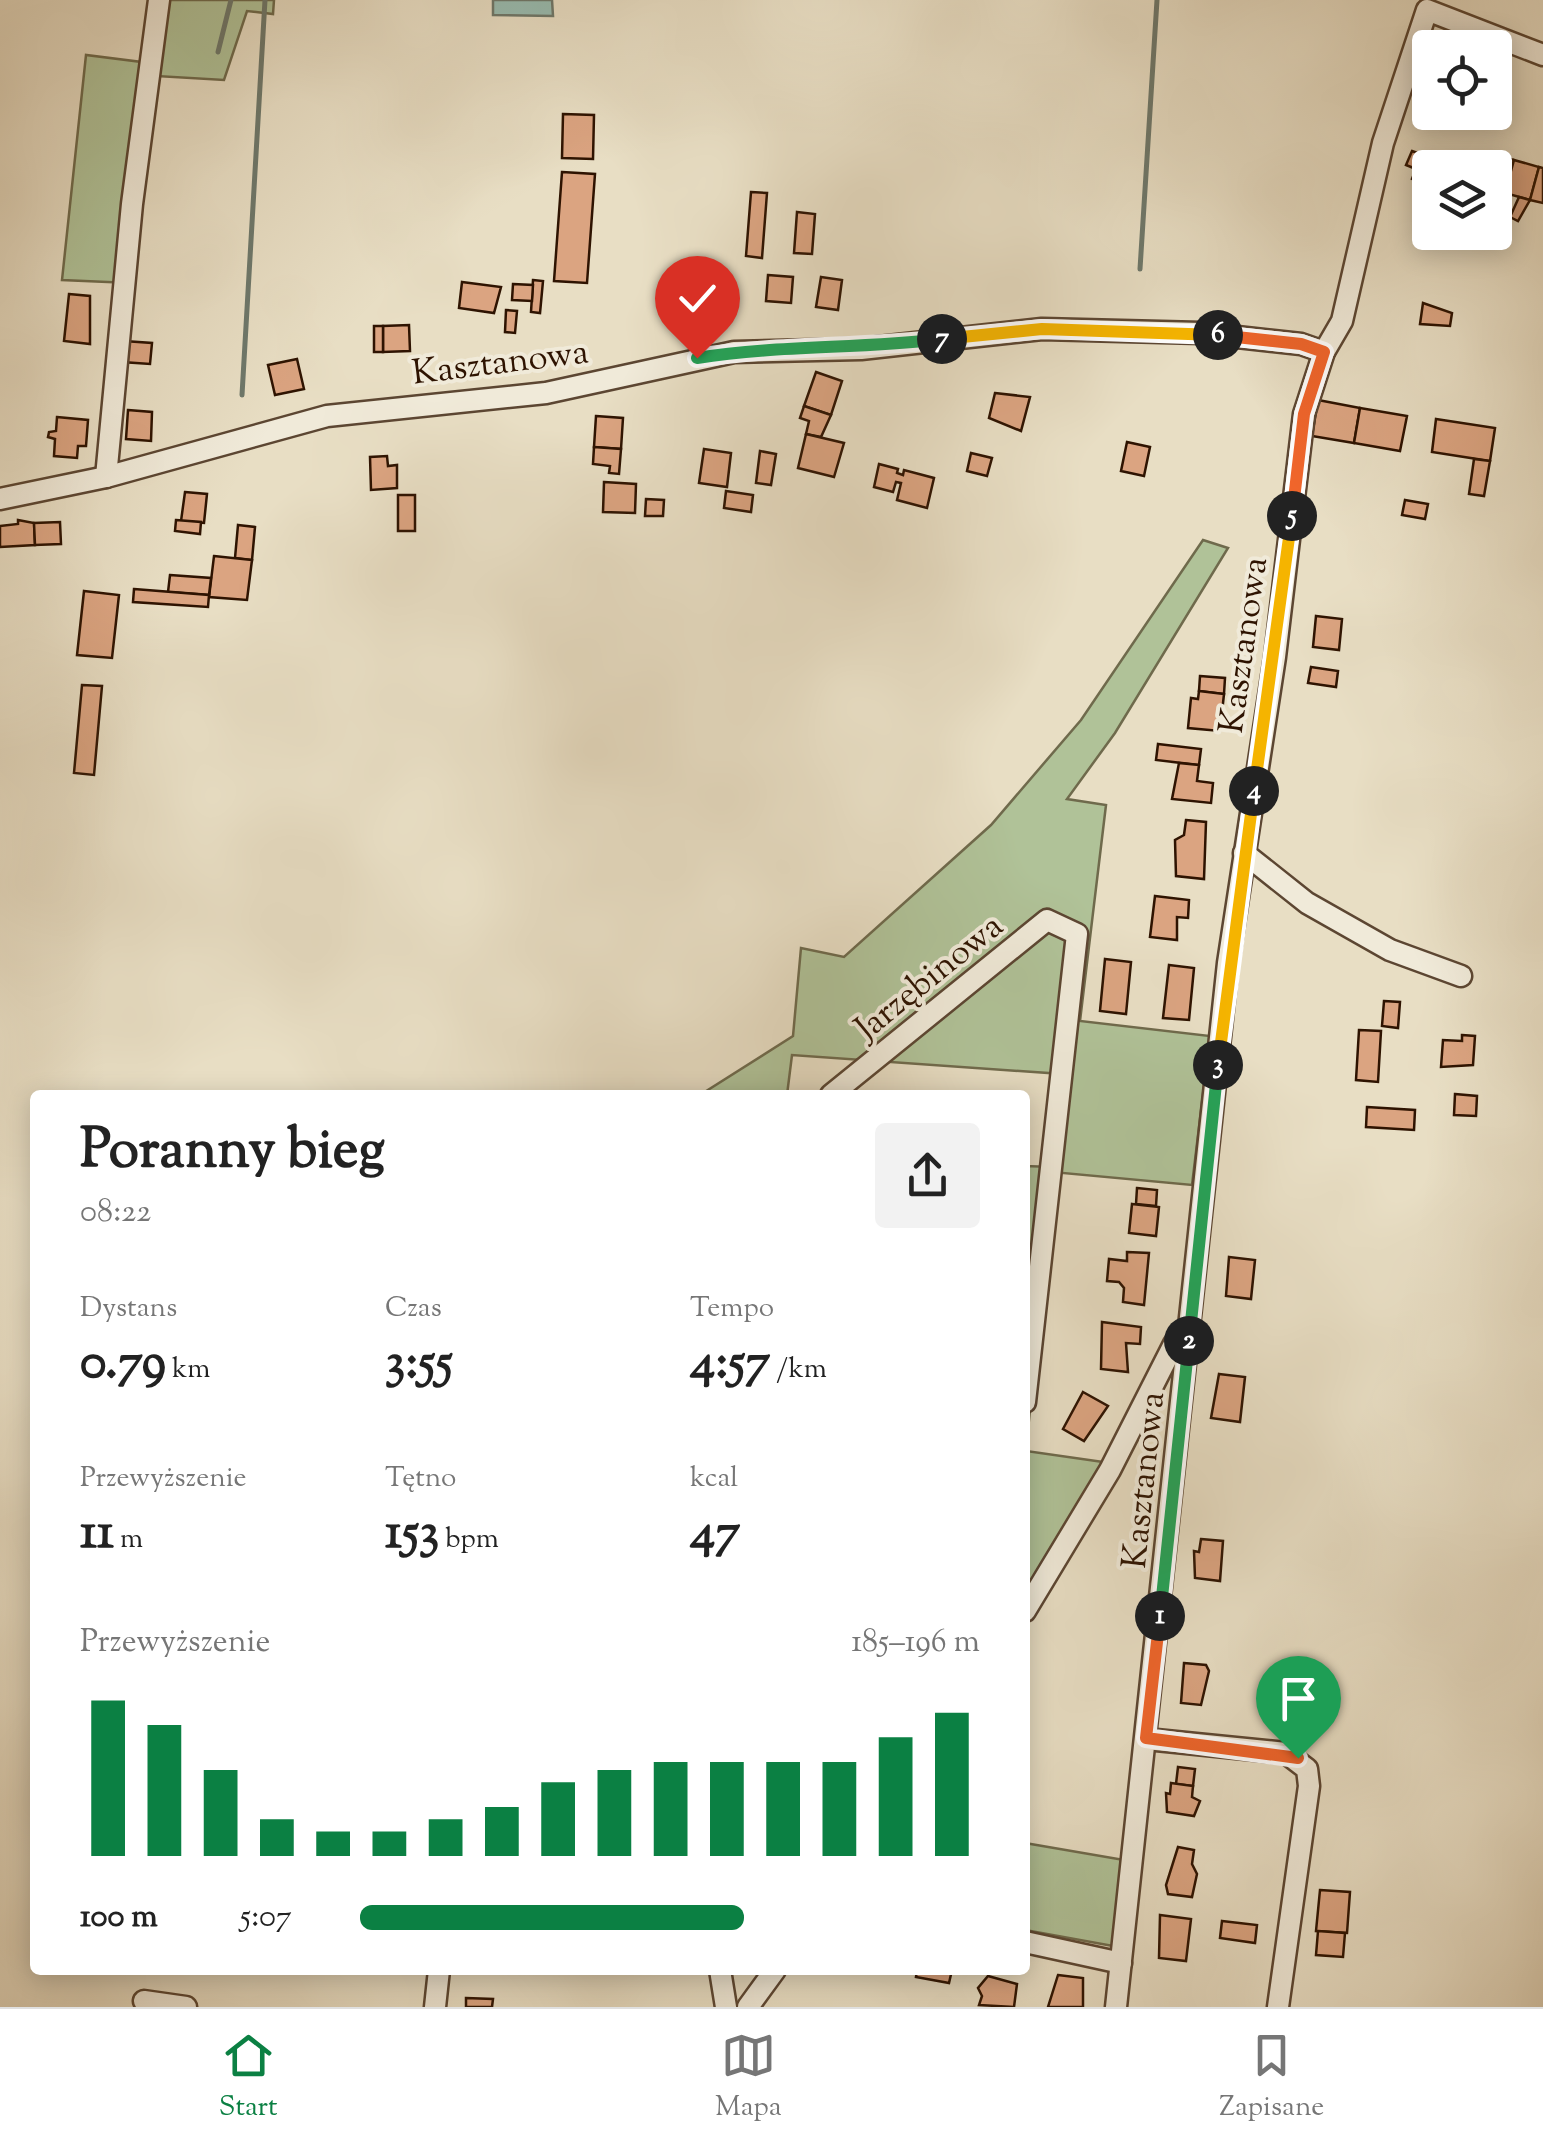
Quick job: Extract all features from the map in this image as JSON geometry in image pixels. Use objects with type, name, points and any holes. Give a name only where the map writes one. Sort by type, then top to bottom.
[{"type":"street","points":[[106,476],[127,244],[159,0]]},
{"type":"street","name":"Kasztanowa","points":[[1116,2007],[1244,853],[1274,657],[1304,414],[1324,352],[1342,321],[1383,143],[1427,10],[1543,55]]},
{"type":"street","name":"Kasztanowa","points":[[0,500],[106,476],[328,416],[546,393],[734,352],[861,348],[1042,329],[1202,333],[1301,344],[1324,352]]},
{"type":"street","points":[[1244,853],[1307,903],[1390,950],[1461,976]]},
{"type":"street","name":"Jarzębinowa","points":[[837,1090],[1047,920],[1077,934],[1030,1357]]},
{"type":"street","points":[[1030,1601],[1110,1470],[1174,1344],[1181,1336],[1189,1337]]},
{"type":"street","points":[[1146,1738],[1286,1753],[1307,1769],[1309,1786],[1278,2007]]},
{"type":"street","points":[[1030,1943],[1121,1963]]},
{"type":"street","points":[[435,2007],[438,1975]]},
{"type":"street","points":[[721,1975],[726,2007]]},
{"type":"street","points":[[748,2007],[771,1975]]},
{"type":"street","points":[[144,2002],[186,2007]]},
{"type":"green space","points":[[168,0],[274,0],[273,14],[247,11],[224,80],[157,76],[130,283],[62,280],[86,55],[158,64]]},
{"type":"green space","points":[[1203,540],[1228,548],[1115,733],[1067,799],[1106,805],[1080,1021],[1210,1036],[1192,1185],[1053,1172],[1030,1410],[1030,1166],[1053,1167],[1062,1074],[792,1055],[788,1090],[708,1090],[793,1036],[801,948],[844,957],[991,825],[1081,720]]},
{"type":"green space","points":[[1030,1452],[1117,1464],[1030,1613]]},
{"type":"green space","points":[[1030,1844],[1124,1860],[1113,1946],[1030,1931]]},
{"type":"water","points":[[493,0],[552,0],[553,16],[493,15]]},
{"type":"building","points":[[563,114],[594,115],[593,159],[562,158]]},
{"type":"building","points":[[1514,160],[1539,167],[1530,200],[1512,195]]},
{"type":"building","points":[[1539,167],[1543,168],[1543,203],[1530,200]]},
{"type":"building","points":[[562,172],[595,174],[587,283],[554,281]]},
{"type":"building","points":[[751,192],[767,193],[762,258],[746,256]]},
{"type":"building","points":[[1519,197],[1530,200],[1518,221],[1512,218]]},
{"type":"building","points":[[797,212],[815,214],[812,254],[794,253]]},
{"type":"building","points":[[768,275],[793,277],[791,303],[766,301]]},
{"type":"building","points":[[821,277],[842,280],[838,310],[816,307]]},
{"type":"building","points":[[533,280],[543,281],[540,313],[531,312]]},
{"type":"building","points":[[462,282],[501,287],[494,313],[459,308]]},
{"type":"building","points":[[513,284],[533,285],[532,301],[512,300]]},
{"type":"building","points":[[69,294],[90,296],[90,344],[64,341]]},
{"type":"building","points":[[1423,303],[1452,313],[1450,326],[1420,324]]},
{"type":"building","points":[[506,310],[517,311],[515,333],[505,332]]},
{"type":"building","points":[[409,325],[410,351],[383,352],[383,326]]},
{"type":"building","points":[[374,326],[383,326],[383,352],[374,352]]},
{"type":"building","points":[[124,341],[152,343],[150,364],[122,362]]},
{"type":"building","points":[[297,359],[304,389],[275,395],[268,365]]},
{"type":"building","points":[[816,372],[842,381],[831,415],[804,406]]},
{"type":"building","points":[[995,393],[1030,397],[1021,431],[989,418]]},
{"type":"building","points":[[1318,400],[1360,408],[1354,443],[1312,436]]},
{"type":"building","points":[[804,406],[831,415],[821,437],[806,434],[809,421],[800,418]]},
{"type":"building","points":[[1360,408],[1407,416],[1400,451],[1354,443]]},
{"type":"building","points":[[128,410],[152,412],[151,441],[126,439]]},
{"type":"building","points":[[596,416],[623,418],[621,449],[594,447]]},
{"type":"building","points":[[57,417],[88,420],[86,446],[78,446],[77,458],[54,456],[55,439],[48,437],[49,432],[56,431]]},
{"type":"building","points":[[1436,419],[1495,428],[1490,461],[1432,452]]},
{"type":"building","points":[[806,434],[844,443],[834,477],[798,468]]},
{"type":"building","points":[[1127,442],[1150,447],[1144,476],[1121,471]]},
{"type":"building","points":[[594,447],[621,449],[619,474],[609,473],[610,466],[593,464]]},
{"type":"building","points":[[704,449],[731,453],[727,487],[699,483]]},
{"type":"building","points":[[760,451],[776,454],[771,485],[756,483]]},
{"type":"building","points":[[971,453],[992,458],[987,476],[967,471]]},
{"type":"building","points":[[387,456],[388,466],[397,465],[397,488],[371,490],[370,457]]},
{"type":"building","points":[[1474,459],[1490,461],[1484,496],[1469,494]]},
{"type":"building","points":[[879,464],[898,469],[897,473],[903,475],[904,470],[934,478],[927,508],[897,500],[901,483],[896,482],[893,492],[874,487]]},
{"type":"building","points":[[604,482],[636,484],[635,513],[603,512]]},
{"type":"building","points":[[726,491],[753,495],[751,512],[724,508]]},
{"type":"building","points":[[185,492],[207,494],[204,523],[181,521]]},
{"type":"building","points":[[398,495],[415,495],[415,531],[398,531]]},
{"type":"building","points":[[646,499],[664,500],[663,516],[645,516]]},
{"type":"building","points":[[1405,500],[1428,504],[1425,519],[1402,515]]},
{"type":"building","points":[[18,520],[34,523],[35,545],[0,547],[0,526],[18,524]]},
{"type":"building","points":[[176,520],[201,522],[200,534],[175,531]]},
{"type":"building","points":[[60,522],[61,544],[35,545],[34,523]]},
{"type":"building","points":[[238,525],[255,527],[252,560],[235,558]]},
{"type":"building","points":[[214,556],[252,560],[247,600],[209,597]]},
{"type":"building","points":[[170,575],[211,578],[209,595],[168,592]]},
{"type":"building","points":[[134,589],[209,595],[208,607],[133,602]]},
{"type":"building","points":[[84,591],[119,595],[112,658],[77,655]]},
{"type":"building","points":[[1316,616],[1342,619],[1339,650],[1313,647]]},
{"type":"building","points":[[1311,667],[1338,671],[1336,687],[1308,683]]},
{"type":"building","points":[[1200,676],[1225,678],[1224,694],[1199,691]]},
{"type":"building","points":[[82,685],[102,686],[94,775],[74,773]]},
{"type":"building","points":[[1199,691],[1224,694],[1220,731],[1188,728],[1191,698],[1198,699]]},
{"type":"building","points":[[1158,744],[1201,749],[1199,765],[1156,760]]},
{"type":"building","points":[[1179,763],[1199,765],[1197,781],[1213,783],[1211,803],[1172,799]]},
{"type":"building","points":[[1186,820],[1206,822],[1204,879],[1176,876],[1175,840],[1184,835]]},
{"type":"building","points":[[1155,896],[1189,900],[1188,918],[1177,917],[1177,940],[1150,937]]},
{"type":"building","points":[[1105,959],[1131,962],[1126,1014],[1100,1011]]},
{"type":"building","points":[[1169,965],[1194,968],[1189,1020],[1163,1018]]},
{"type":"building","points":[[1384,1001],[1400,1002],[1398,1028],[1382,1026]]},
{"type":"building","points":[[1359,1030],[1381,1031],[1378,1082],[1356,1080]]},
{"type":"building","points":[[1462,1035],[1475,1036],[1473,1065],[1441,1067],[1443,1040],[1462,1041]]},
{"type":"building","points":[[1455,1094],[1477,1096],[1476,1116],[1454,1115]]},
{"type":"building","points":[[1367,1107],[1415,1110],[1414,1130],[1366,1127]]},
{"type":"building","points":[[1137,1188],[1157,1190],[1156,1206],[1136,1204]]},
{"type":"building","points":[[1132,1204],[1159,1207],[1156,1236],[1129,1233]]},
{"type":"building","points":[[1127,1252],[1149,1253],[1144,1305],[1123,1302],[1124,1288],[1119,1282],[1107,1281],[1109,1259],[1127,1261]]},
{"type":"building","points":[[1229,1257],[1255,1260],[1251,1299],[1226,1296]]},
{"type":"building","points":[[1102,1322],[1141,1327],[1140,1344],[1126,1343],[1128,1372],[1101,1369]]},
{"type":"building","points":[[1219,1374],[1245,1377],[1240,1422],[1211,1418]]},
{"type":"building","points":[[1083,1392],[1108,1406],[1084,1441],[1063,1429]]},
{"type":"building","points":[[1201,1539],[1223,1541],[1220,1581],[1195,1578],[1194,1551],[1199,1552]]},
{"type":"building","points":[[1184,1663],[1206,1665],[1209,1671],[1201,1705],[1181,1703]]},
{"type":"building","points":[[1178,1767],[1195,1769],[1193,1786],[1176,1784]]},
{"type":"building","points":[[1171,1783],[1193,1786],[1192,1797],[1200,1801],[1194,1816],[1167,1812],[1166,1793],[1170,1794]]},
{"type":"building","points":[[1178,1847],[1194,1850],[1192,1864],[1197,1874],[1192,1897],[1168,1894],[1166,1885]]},
{"type":"building","points":[[1320,1890],[1350,1892],[1347,1933],[1316,1931]]},
{"type":"building","points":[[1160,1915],[1191,1919],[1186,1961],[1159,1958]]},
{"type":"building","points":[[1222,1921],[1257,1925],[1255,1943],[1220,1938]]},
{"type":"building","points":[[1318,1931],[1345,1933],[1343,1957],[1316,1955]]},
{"type":"building","points":[[916,1975],[951,1975],[949,1983]]},
{"type":"building","points":[[1058,1975],[1083,1978],[1083,2007],[1048,2007]]},
{"type":"building","points":[[988,1976],[1017,1984],[1014,2007],[979,2005],[982,1996],[978,1988]]},
{"type":"building","points":[[466,1998],[493,1999],[492,2007],[466,2007]]},
{"type":"waterway","points":[[218,52],[231,0]]},
{"type":"waterway","points":[[242,395],[265,0]]},
{"type":"waterway","points":[[1140,269],[1157,0]]},
{"type":"route","points":[[697,358],[764,350],[861,348],[1042,329],[1202,333],[1301,344],[1324,352],[1304,414],[1274,657],[1228,963],[1146,1738],[1286,1753],[1298,1758]]}]
